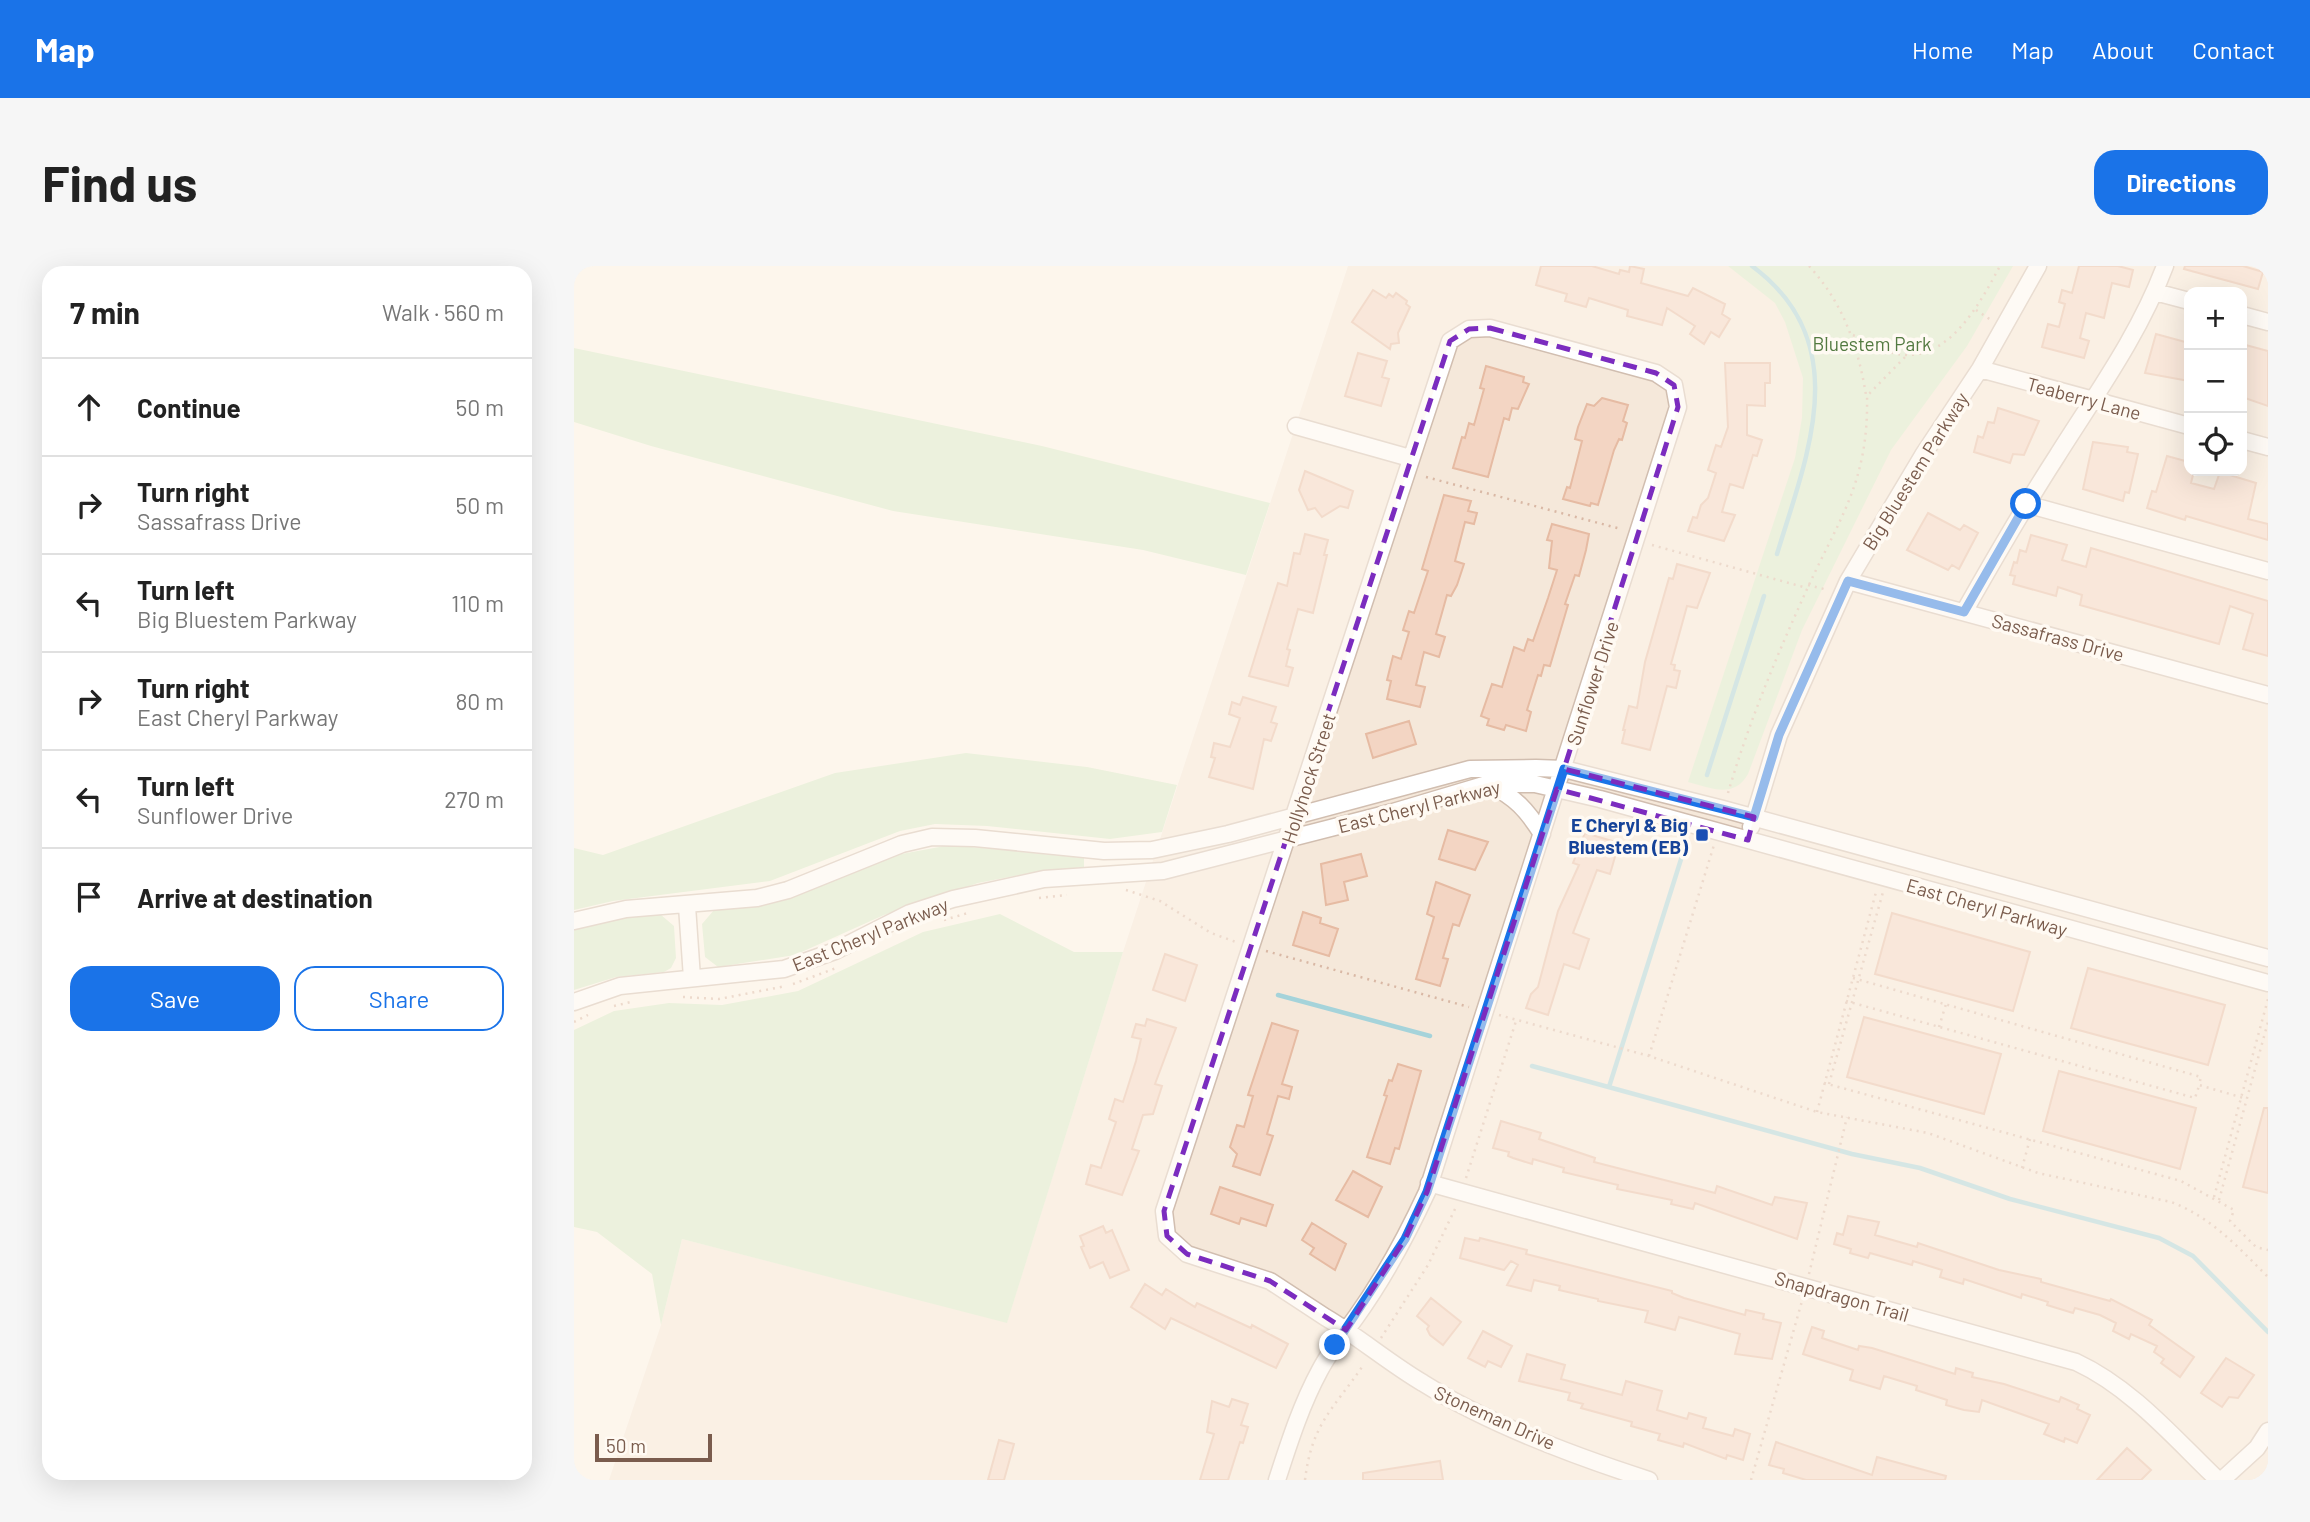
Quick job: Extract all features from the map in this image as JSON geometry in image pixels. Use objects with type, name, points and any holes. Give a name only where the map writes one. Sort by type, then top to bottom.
[{"type":"street","name":"Big Bluestem Parkway","points":[[1748,840],[1779,735],[1848,581],[1923,456],[1980,369],[2038,266]]},
{"type":"street","points":[[1964,612],[2026,504],[2094,400],[2155,292],[2165,266]]},
{"type":"street","points":[[2155,292],[2184,300]]},
{"type":"street","points":[[2247,317],[2268,323]]},
{"type":"street","name":"Sunflower Drive","points":[[1277,1480],[1291,1435],[1320,1370],[1405,1239],[1429,1183],[1678,407],[1674,385],[1656,373],[1490,328],[1469,329]]},
{"type":"street","name":"Hollyhock Street","points":[[1167,1236],[1164,1211],[1296,814],[1410,458],[1450,341],[1469,329]]},
{"type":"street","name":"Teaberry Lane","points":[[1980,369],[2184,425]]},
{"type":"street","points":[[1296,426],[1410,458]]},
{"type":"street","points":[[2247,441],[2268,447]]},
{"type":"street","points":[[2026,504],[2268,571]]},
{"type":"street","name":"Sassafrass Drive","points":[[1848,581],[2268,695]]},
{"type":"street","name":"East Cheryl Parkway","points":[[574,920],[626,909],[687,906],[757,898],[788,890],[902,844],[932,838],[975,838],[1104,850],[1152,850],[1470,769],[1564,769],[1754,817],[2268,958]]},
{"type":"street","name":"East Cheryl Parkway","points":[[574,1002],[620,986],[784,970],[835,951],[910,914],[997,888],[1044,879],[1163,872],[1487,785],[1524,782],[1748,840],[2268,983]]},
{"type":"street","points":[[1487,785],[1509,794],[1525,807],[1542,834]]},
{"type":"street","points":[[687,906],[692,978]]},
{"type":"street","name":"Snapdragon Trail","points":[[1429,1183],[2076,1362],[2099,1373],[2122,1389],[2220,1480]]},
{"type":"street","name":"Stoneman Drive","points":[[1167,1236],[1187,1254],[1270,1281],[1423,1384],[1467,1407],[1649,1480]]},
{"type":"street","points":[[2220,1480],[2257,1448],[2268,1431]]},
{"type":"path","points":[[1728,793],[1754,709],[1862,468],[1868,433],[1867,396],[1853,335],[1824,282],[1809,266]]},
{"type":"path","points":[[1853,335],[1893,353],[1907,355],[1934,348],[1958,332],[1976,310],[2000,266]]},
{"type":"path","points":[[1976,310],[1993,322]]},
{"type":"path","points":[[1867,396],[1907,355]]},
{"type":"path","points":[[1426,477],[1619,528]]},
{"type":"path","points":[[1658,547],[1831,591]]},
{"type":"path","points":[[1649,1056],[1714,844]]},
{"type":"path","points":[[1817,1112],[1846,1001],[1883,878]]},
{"type":"path","points":[[1829,1084],[1883,878]]},
{"type":"path","points":[[1126,890],[1160,901],[1211,933],[1231,940]]},
{"type":"path","points":[[1027,899],[1078,893]]},
{"type":"path","points":[[940,921],[977,911]]},
{"type":"path","points":[[1272,952],[1465,1005]]},
{"type":"path","points":[[682,996],[732,997],[803,981],[845,965]]},
{"type":"path","points":[[1846,1001],[2195,1098],[2199,1085],[2201,1077],[1853,978]]},
{"type":"path","points":[[2214,1197],[2268,999]]},
{"type":"path","points":[[609,1007],[632,1002]]},
{"type":"path","points":[[1939,1027],[1946,1004]]},
{"type":"path","points":[[574,1023],[597,1010]]},
{"type":"path","points":[[1506,1017],[1640,1053],[1817,1112],[1928,1133],[2022,1168],[2190,1209],[2212,1223],[2268,1277]]},
{"type":"path","points":[[1468,1172],[1516,1020]]},
{"type":"path","points":[[2219,1200],[2268,1022]]},
{"type":"path","points":[[1824,1083],[2182,1181],[2234,1210],[2230,1221],[2256,1247],[2268,1250]]},
{"type":"path","points":[[2199,1085],[2247,1099]]},
{"type":"path","points":[[1811,1267],[1847,1117]]},
{"type":"path","points":[[2022,1168],[2030,1139]]},
{"type":"path","points":[[1385,1333],[1418,1283],[1454,1212]]},
{"type":"path","points":[[2247,1256],[2256,1247]]},
{"type":"path","points":[[1751,1480],[1800,1307]]},
{"type":"path","points":[[1306,1480],[1313,1438],[1320,1424],[1367,1360]]},
{"type":"highlighted area","points":[[1490,328],[1656,373],[1674,385],[1678,407],[1564,769],[1754,817],[1748,840],[1557,789],[1427,1192],[1405,1239],[1346,1330],[1270,1281],[1187,1254],[1167,1236],[1164,1211],[1450,341],[1469,329]]},
{"type":"shaded area","points":[[1348,266],[2268,266],[2268,1480],[609,1480],[661,1325],[682,1239],[1007,1322],[1123,952]]},
{"type":"green space","name":"Bluestem Park","points":[[1728,266],[2013,266],[1967,346],[1891,450],[1802,630],[1748,774],[1736,787],[1721,790],[1688,782],[1795,458],[1802,418],[1803,378],[1785,322],[1775,303]]},
{"type":"green space","points":[[574,348],[1042,446],[1270,503],[1246,575],[1143,550],[893,511],[651,446],[574,422]]},
{"type":"green space","points":[[966,753],[1087,767],[1177,785],[1162,832],[1110,839],[987,826],[935,824],[900,831],[770,881],[613,901],[574,910],[574,848],[603,855],[835,773]]},
{"type":"green space","points":[[950,845],[1084,858],[1084,867],[1035,872],[978,883],[884,915],[795,955],[718,967],[705,957],[702,924],[714,910],[775,902],[896,855]]},
{"type":"green space","points":[[660,914],[674,926],[676,958],[671,968],[664,972],[616,977],[574,990],[574,929],[598,921]]},
{"type":"green space","points":[[1000,914],[1074,952],[1123,952],[1007,1323],[682,1239],[661,1325],[652,1274],[597,1232],[574,1227],[574,1030],[614,1011],[669,1003],[722,1005],[798,991],[923,932]]},
{"type":"building","points":[[1541,266],[1592,266],[1619,274],[1620,270],[1629,272],[1630,266],[1644,269],[1641,283],[1688,296],[1693,288],[1725,304],[1722,314],[1730,319],[1719,337],[1711,332],[1704,344],[1690,334],[1695,326],[1667,308],[1662,325],[1627,316],[1628,310],[1589,298],[1586,307],[1565,301],[1567,294],[1536,285]]},
{"type":"building","points":[[2079,266],[2118,266],[2133,270],[2129,287],[2112,283],[2104,318],[2086,313],[2080,338],[2089,341],[2084,358],[2042,347],[2048,324],[2059,327],[2065,304],[2059,302],[2062,290],[2072,293]]},
{"type":"building","points":[[2185,266],[2243,266],[2263,272],[2258,289],[2184,269]]},
{"type":"building","points":[[1373,290],[1386,298],[1389,294],[1393,297],[1396,293],[1407,301],[1406,304],[1410,307],[1398,333],[1399,343],[1391,344],[1390,349],[1352,322]]},
{"type":"building","points":[[2156,334],[2184,342],[2184,380],[2145,373]]},
{"type":"building","points":[[2247,345],[2268,351],[2268,406],[2247,399]]},
{"type":"building","points":[[1358,353],[1387,361],[1382,377],[1389,379],[1381,406],[1345,396]]},
{"type":"building","points":[[1725,363],[1770,363],[1770,383],[1765,383],[1765,406],[1747,405],[1747,435],[1762,440],[1757,456],[1753,455],[1743,488],[1730,484],[1722,512],[1735,515],[1724,541],[1688,531],[1693,517],[1697,518],[1701,505],[1708,498],[1716,473],[1708,470],[1716,445],[1721,447],[1728,427]]},
{"type":"building","points":[[1486,366],[1524,377],[1523,382],[1529,384],[1518,409],[1512,408],[1509,420],[1504,418],[1488,477],[1453,468],[1462,437],[1465,438],[1469,423],[1474,425],[1484,389],[1480,388]]},
{"type":"building","points":[[1602,398],[1628,405],[1623,421],[1627,423],[1622,440],[1619,439],[1614,450],[1598,505],[1591,503],[1590,506],[1563,499],[1567,487],[1570,488],[1582,441],[1575,439],[1578,427],[1587,404],[1594,406]]},
{"type":"building","points":[[1998,408],[2039,421],[2024,455],[2013,454],[2010,463],[1974,452],[1978,436],[1983,438],[1988,422],[1994,423]]},
{"type":"building","points":[[2093,442],[2128,447],[2127,452],[2138,454],[2129,493],[2125,492],[2123,501],[2083,489]]},
{"type":"building","points":[[2167,456],[2184,461],[2184,476],[2193,476],[2191,483],[2214,489],[2219,476],[2233,476],[2256,483],[2248,519],[2268,524],[2268,540],[2186,516],[2185,520],[2147,508],[2152,491],[2156,492]]},
{"type":"building","points":[[1305,471],[1353,491],[1348,508],[1340,506],[1322,517],[1315,508],[1308,510],[1299,490]]},
{"type":"building","points":[[1444,495],[1471,501],[1468,511],[1477,513],[1474,524],[1465,522],[1455,561],[1464,564],[1451,596],[1447,595],[1436,634],[1445,637],[1439,657],[1424,652],[1416,685],[1425,687],[1420,707],[1387,699],[1391,681],[1387,680],[1393,656],[1401,659],[1409,632],[1403,630],[1409,611],[1414,613],[1428,571],[1422,569]]},
{"type":"building","points":[[1928,513],[1960,530],[1964,525],[1978,533],[1959,569],[1952,565],[1948,570],[1907,550]]},
{"type":"building","points":[[1552,524],[1589,534],[1586,550],[1579,576],[1575,575],[1565,604],[1568,605],[1550,666],[1544,665],[1541,676],[1538,675],[1527,710],[1531,712],[1526,731],[1506,725],[1504,730],[1487,725],[1489,719],[1481,716],[1492,684],[1502,687],[1514,647],[1524,651],[1528,639],[1533,641],[1557,570],[1549,568],[1552,541],[1547,540]]},
{"type":"building","points":[[1305,534],[1328,540],[1324,555],[1327,555],[1313,613],[1298,609],[1287,649],[1290,650],[1286,666],[1293,668],[1288,686],[1249,676],[1278,583],[1287,586],[1294,553],[1300,554]]},
{"type":"building","points":[[2031,535],[2067,545],[2062,560],[2086,567],[2091,548],[2268,601],[2268,656],[2243,649],[2253,614],[2230,606],[2219,644],[2080,605],[2082,595],[2058,587],[2056,596],[2013,584],[2015,576],[2010,575],[2014,562],[2017,563],[2020,550],[2026,552]]},
{"type":"building","points":[[1677,564],[1710,573],[1697,608],[1687,606],[1671,664],[1675,665],[1674,670],[1680,671],[1676,688],[1667,686],[1650,750],[1622,743],[1623,730],[1629,706],[1637,708],[1645,662],[1669,578],[1673,579]]},
{"type":"building","points":[[1243,697],[1276,707],[1271,722],[1277,724],[1271,741],[1264,739],[1253,789],[1209,777],[1215,758],[1211,757],[1214,743],[1230,747],[1240,718],[1229,714],[1232,702],[1240,705]]},
{"type":"building","points":[[1409,721],[1416,744],[1373,758],[1366,734]]},
{"type":"building","points":[[1448,830],[1488,842],[1475,870],[1439,859]]},
{"type":"building","points":[[1585,833],[1619,843],[1610,874],[1597,870],[1573,933],[1589,939],[1579,969],[1564,964],[1548,1015],[1526,1008],[1531,994],[1538,987],[1558,911],[1579,865],[1573,863]]},
{"type":"building","points":[[1361,854],[1367,876],[1344,882],[1348,900],[1326,905],[1321,864]]},
{"type":"building","points":[[1436,882],[1470,895],[1459,926],[1453,924],[1443,958],[1448,959],[1440,986],[1416,979],[1434,917],[1427,914]]},
{"type":"building","points":[[1303,912],[1321,918],[1320,923],[1338,929],[1329,956],[1293,945]]},
{"type":"building","points":[[1892,913],[2030,952],[2013,1011],[1875,974]]},
{"type":"building","points":[[1165,954],[1197,965],[1185,1001],[1153,990]]},
{"type":"building","points":[[2088,968],[2225,1005],[2208,1065],[2071,1028]]},
{"type":"building","points":[[1864,1017],[2001,1054],[1984,1114],[1847,1077]]},
{"type":"building","points":[[1147,1019],[1176,1028],[1155,1084],[1162,1086],[1153,1114],[1143,1115],[1132,1149],[1139,1151],[1122,1195],[1086,1184],[1091,1165],[1101,1168],[1116,1122],[1109,1119],[1115,1099],[1123,1102],[1136,1061],[1141,1039],[1132,1037],[1136,1024],[1145,1026]]},
{"type":"building","points":[[1272,1023],[1298,1031],[1282,1084],[1292,1087],[1289,1099],[1278,1096],[1267,1134],[1273,1136],[1260,1175],[1233,1166],[1237,1154],[1230,1147],[1237,1125],[1244,1127],[1253,1096],[1248,1095]]},
{"type":"building","points":[[1398,1064],[1421,1071],[1399,1149],[1395,1148],[1390,1164],[1367,1157],[1387,1096],[1384,1095],[1389,1080],[1392,1081]]},
{"type":"building","points":[[2059,1071],[2196,1108],[2180,1169],[2043,1131]]},
{"type":"building","points":[[2264,1108],[2268,1108],[2268,1193],[2243,1187]]},
{"type":"building","points":[[1501,1121],[1541,1133],[1539,1139],[1595,1158],[1594,1162],[1715,1193],[1717,1186],[1772,1205],[1775,1197],[1807,1203],[1797,1239],[1695,1203],[1693,1209],[1671,1204],[1672,1200],[1617,1189],[1618,1185],[1563,1172],[1564,1168],[1533,1159],[1532,1164],[1513,1158],[1508,1156],[1509,1152],[1493,1148]]},
{"type":"building","points":[[1353,1171],[1382,1187],[1368,1217],[1336,1200]]},
{"type":"building","points":[[1220,1187],[1273,1205],[1266,1226],[1241,1218],[1239,1224],[1211,1214]]},
{"type":"building","points":[[1848,1216],[1879,1222],[1875,1235],[1917,1247],[1918,1243],[1999,1270],[2041,1279],[2041,1282],[2110,1301],[2111,1299],[2152,1320],[2149,1325],[2194,1357],[2180,1377],[2161,1363],[2164,1359],[2154,1352],[2157,1346],[2131,1334],[2129,1339],[2113,1331],[2116,1323],[2100,1315],[2075,1308],[2073,1313],[2047,1305],[2048,1302],[2022,1294],[2021,1298],[1964,1279],[1963,1284],[1940,1277],[1942,1270],[1913,1261],[1912,1265],[1870,1253],[1868,1258],[1850,1253],[1851,1249],[1834,1244],[1837,1233],[1843,1235]]},
{"type":"building","points":[[1312,1223],[1346,1244],[1335,1270],[1310,1254],[1314,1248],[1302,1240]]},
{"type":"building","points":[[1103,1226],[1106,1233],[1112,1230],[1129,1270],[1110,1278],[1103,1262],[1090,1268],[1081,1247],[1084,1246],[1080,1236]]},
{"type":"building","points":[[1465,1238],[1479,1241],[1480,1238],[1527,1250],[1526,1254],[1672,1291],[1684,1298],[1745,1315],[1746,1310],[1764,1314],[1763,1319],[1781,1323],[1772,1359],[1735,1354],[1740,1334],[1679,1317],[1675,1330],[1645,1322],[1648,1311],[1598,1301],[1559,1290],[1560,1286],[1534,1280],[1531,1291],[1507,1285],[1518,1265],[1511,1261],[1504,1270],[1460,1258]]},
{"type":"building","points":[[1145,1284],[1162,1295],[1166,1289],[1195,1307],[1197,1303],[1251,1328],[1252,1325],[1288,1344],[1276,1368],[1171,1318],[1165,1329],[1131,1307]]},
{"type":"building","points":[[1431,1298],[1461,1322],[1443,1345],[1430,1335],[1427,1329],[1429,1326],[1417,1316]]},
{"type":"building","points":[[1812,1327],[1824,1331],[1822,1338],[1858,1350],[1859,1346],[1872,1348],[1955,1374],[1956,1368],[1973,1373],[1972,1377],[2004,1384],[2059,1402],[2061,1397],[2079,1405],[2077,1409],[2090,1415],[2077,1443],[2065,1438],[2064,1442],[2044,1434],[2049,1424],[1982,1400],[1979,1412],[1964,1410],[1946,1405],[1947,1400],[1916,1390],[1917,1386],[1884,1376],[1880,1389],[1850,1380],[1853,1370],[1803,1354]]},
{"type":"building","points":[[1483,1331],[1512,1346],[1501,1367],[1488,1361],[1485,1367],[1468,1358]]},
{"type":"building","points":[[1527,1354],[1565,1365],[1561,1379],[1622,1395],[1626,1381],[1662,1391],[1657,1410],[1687,1419],[1689,1413],[1706,1418],[1703,1428],[1733,1436],[1735,1429],[1750,1434],[1743,1460],[1727,1455],[1726,1459],[1684,1443],[1683,1447],[1658,1440],[1660,1434],[1631,1426],[1632,1422],[1581,1408],[1583,1404],[1568,1400],[1570,1393],[1519,1381]]},
{"type":"building","points":[[2226,1358],[2254,1375],[2238,1398],[2229,1397],[2222,1407],[2201,1393]]},
{"type":"building","points":[[1232,1399],[1248,1404],[1241,1425],[1248,1427],[1243,1443],[1240,1442],[1228,1480],[1200,1480],[1214,1434],[1207,1432],[1212,1401],[1229,1407]]},
{"type":"building","points":[[999,1440],[1014,1444],[1004,1480],[988,1480]]},
{"type":"building","points":[[1776,1442],[1872,1475],[1877,1457],[1946,1476],[1945,1480],[1806,1480],[1783,1473],[1784,1469],[1769,1465]]},
{"type":"building","points":[[2127,1448],[2151,1470],[2141,1480],[2097,1480]]},
{"type":"building","points":[[1440,1461],[1443,1480],[1363,1480],[1363,1473]]},
{"type":"waterway","points":[[1752,266],[1784,296],[1804,330],[1814,365],[1815,402],[1810,440],[1777,554]]},
{"type":"waterway","points":[[1707,775],[1764,596]]},
{"type":"waterway","points":[[1609,1087],[1683,853]]},
{"type":"waterway","points":[[1278,995],[1430,1036]]},
{"type":"waterway","points":[[1532,1066],[1852,1154],[1920,1168],[2010,1199],[2159,1238],[2193,1256],[2268,1332]]},
{"type":"place","name":"E Cheryl & Big Bluestem (EB)","points":[[1702,835]]},
{"type":"route","points":[[1335,1345],[1405,1239],[1427,1192],[1564,769],[1754,817],[1779,735],[1848,581],[1964,612],[2026,504]]}]
